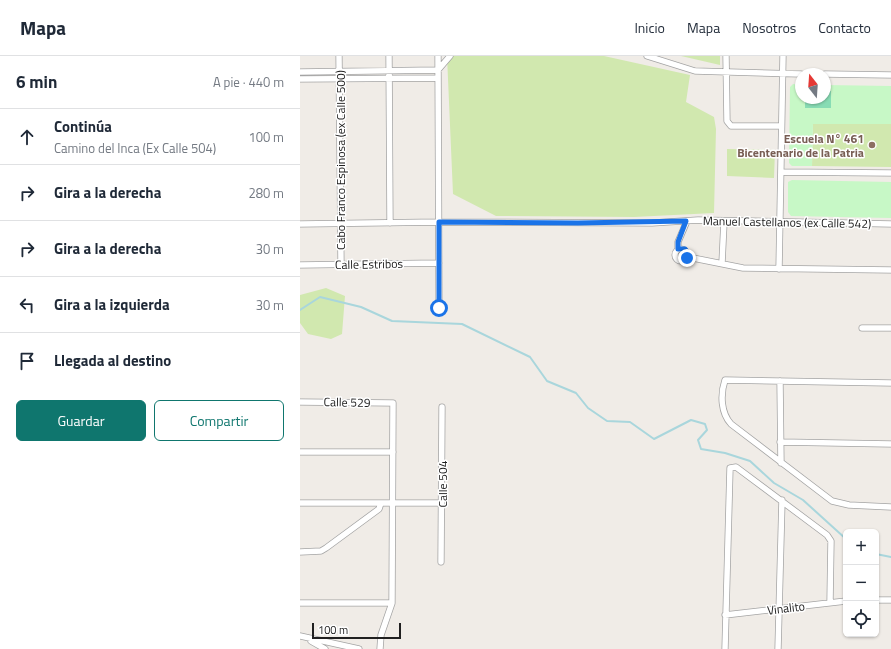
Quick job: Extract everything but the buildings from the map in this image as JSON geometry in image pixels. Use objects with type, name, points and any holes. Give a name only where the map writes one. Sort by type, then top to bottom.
[{"type":"street","name":"Cabo Franco Espinosa (ex Calle 500)","points":[[339,56],[341,264]]},
{"type":"street","points":[[389,56],[390,223]]},
{"type":"street","points":[[438,56],[439,308]]},
{"type":"street","points":[[300,72],[438,70],[450,56]]},
{"type":"street","points":[[647,56],[695,71],[795,74]]},
{"type":"street","points":[[726,56],[725,73],[727,121],[731,126],[781,126]]},
{"type":"street","points":[[779,269],[783,56]]},
{"type":"street","points":[[831,74],[891,74]]},
{"type":"street","points":[[300,79],[438,78]]},
{"type":"street","points":[[781,172],[891,172]]},
{"type":"street","points":[[686,221],[678,242],[678,249],[675,254],[678,260],[683,261],[688,256]]},
{"type":"street","name":"Manuel Castellanos (ex Calle 542)","points":[[300,224],[686,221],[891,224]]},
{"type":"street","points":[[719,262],[724,222]]},
{"type":"street","points":[[678,249],[685,249],[688,256]]},
{"type":"street","points":[[688,256],[743,268],[891,270]]},
{"type":"street","name":"Calle Estribos","points":[[300,265],[439,264]]},
{"type":"street","points":[[862,328],[891,328]]},
{"type":"street","points":[[891,382],[725,380],[723,387],[723,411],[725,418],[832,502],[839,505],[891,507]]},
{"type":"street","points":[[780,381],[781,463]]},
{"type":"street","name":"Calle 529","points":[[300,402],[393,403],[393,452]]},
{"type":"street","name":"Calle 504","points":[[441,562],[442,407]]},
{"type":"street","points":[[780,442],[891,444]]},
{"type":"street","points":[[300,452],[393,452],[392,603],[382,635],[380,649]]},
{"type":"street","points":[[725,649],[730,468],[736,467],[827,535],[831,541],[830,602]]},
{"type":"street","points":[[778,649],[782,500]]},
{"type":"street","points":[[300,503],[441,503]]},
{"type":"street","points":[[300,552],[321,551],[326,548],[379,509],[381,503]]},
{"type":"street","points":[[879,600],[891,600]]},
{"type":"street","name":"Vinalito","points":[[725,615],[843,601]]},
{"type":"street","points":[[300,603],[392,603]]},
{"type":"street","points":[[303,637],[325,649]]},
{"type":"street","points":[[303,637],[359,649]]},
{"type":"green space","points":[[447,56],[604,56],[690,75],[686,102],[714,117],[716,129],[714,213],[634,217],[496,216],[453,194]]},
{"type":"green space","points":[[681,56],[720,56],[720,65]]},
{"type":"green space","points":[[795,84],[795,104],[831,104],[831,85],[891,86],[891,124],[813,124],[812,166],[792,166],[789,163],[790,87]]},
{"type":"green space","points":[[805,104],[831,104],[831,108],[805,108]]},
{"type":"green space","points":[[813,124],[891,124],[891,167],[812,166]]},
{"type":"green space","points":[[727,149],[775,150],[774,178],[727,176]]},
{"type":"green space","points":[[792,180],[891,182],[891,218],[791,216],[788,212],[788,182]]},
{"type":"green space","points":[[326,288],[345,296],[342,334],[331,339],[308,334],[300,323],[300,295]]},
{"type":"waterway","points":[[300,310],[320,297],[361,307],[392,321],[462,324],[530,357],[547,381],[576,393],[588,408],[607,421],[630,422],[654,439],[691,420],[705,424],[707,430],[698,440],[701,449],[725,453],[750,461],[774,483],[803,500],[843,536]]},
{"type":"waterway","points":[[879,555],[891,557]]},
{"type":"place","name":"Escuela N° 461 Bicentenario de la Patria","points":[[872,145]]},
{"type":"route","points":[[439,308],[439,222],[652,223],[686,221],[678,242],[678,249],[685,249],[688,254],[687,258]]}]
